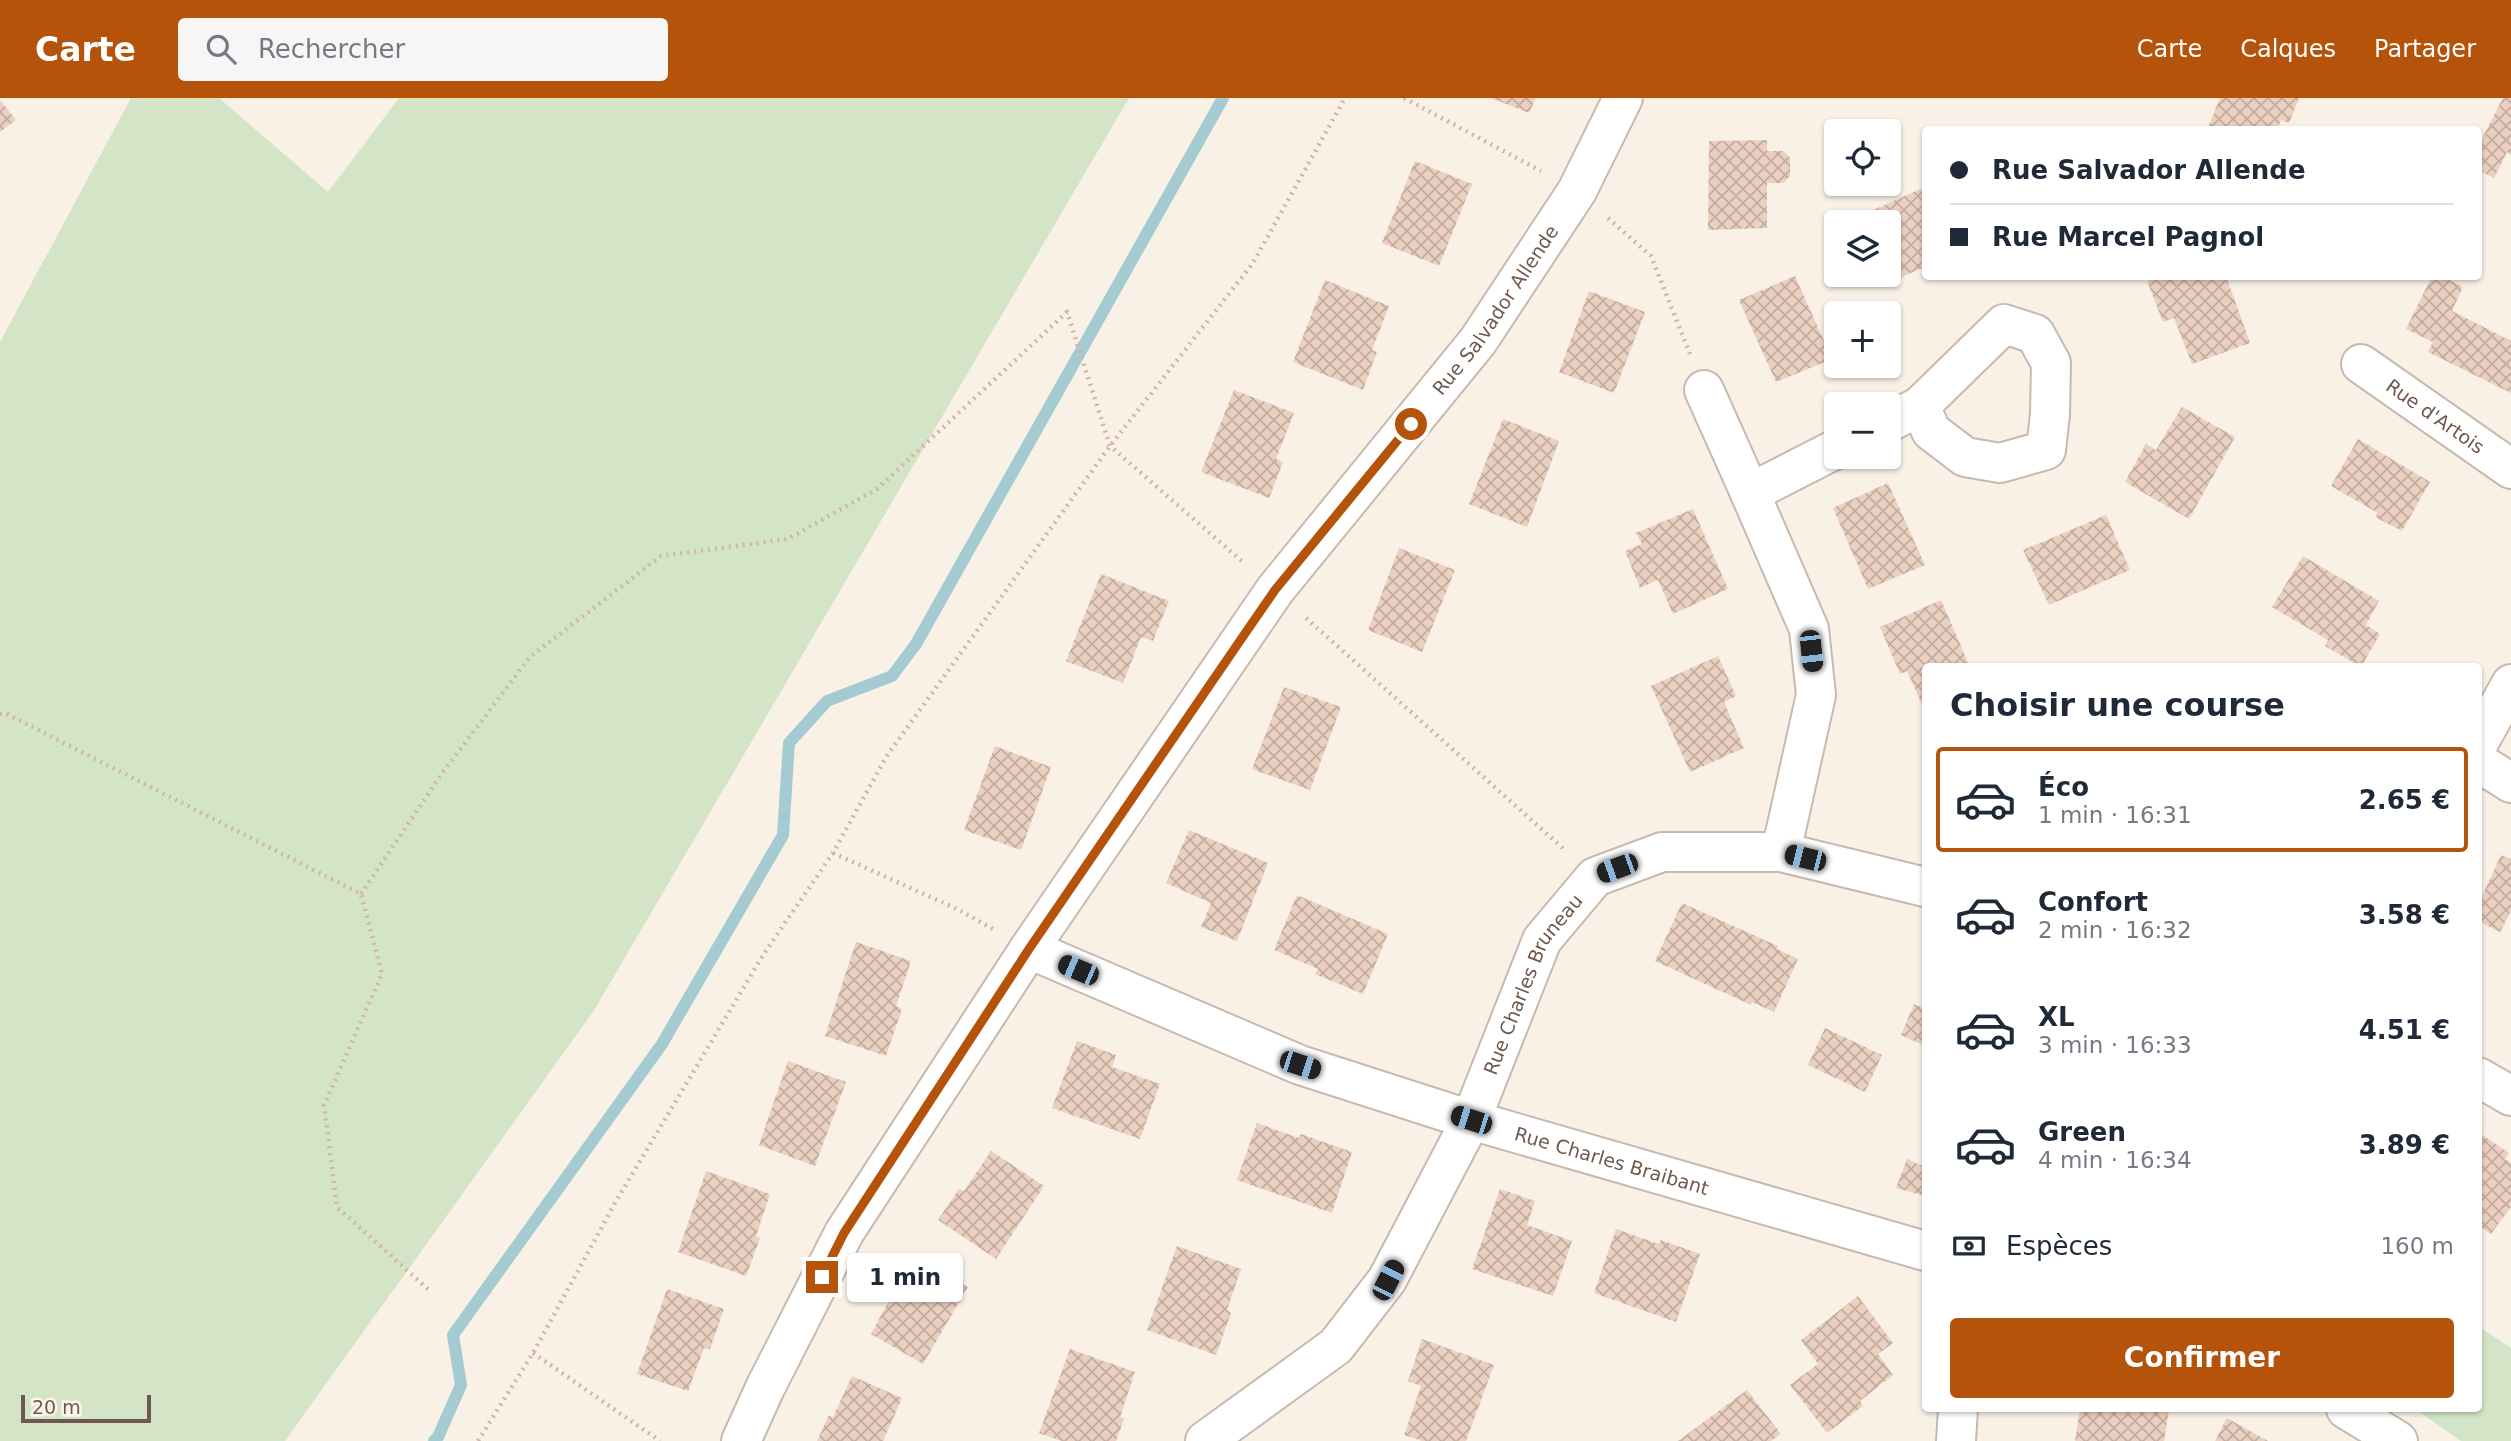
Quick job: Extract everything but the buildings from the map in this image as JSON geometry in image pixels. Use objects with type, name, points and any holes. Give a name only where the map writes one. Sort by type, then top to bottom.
[{"type":"street","name":"Rue Salvador Allende","points":[[741,1441],[844,1233],[1029,949],[1275,590],[1478,341],[1577,191],[1623,98]]},
{"type":"street","name":"Rue d'Artois","points":[[2361,364],[2511,469]]},
{"type":"street","points":[[1704,390],[1809,629],[1816,695],[1782,852]]},
{"type":"street","points":[[1750,493],[1824,455]]},
{"type":"street","points":[[2482,737],[2511,684]]},
{"type":"street","points":[[2482,765],[2511,783]]},
{"type":"street","name":"Rue Charles Bruneau","points":[[1205,1441],[1336,1346],[1388,1280],[1471,1120],[1542,940],[1595,877],[1662,852],[1782,852],[1922,886]]},
{"type":"street","name":"Rue Charles Braibant","points":[[1029,949],[1300,1065],[1471,1120],[1922,1250]]},
{"type":"street","points":[[2482,1078],[2511,1096]]},
{"type":"street","points":[[1956,1441],[1958,1412]]},
{"type":"street","points":[[2351,1412],[2398,1441]]},
{"type":"path","points":[[478,1441],[533,1353],[615,1203],[763,955],[833,853],[886,757],[1110,446],[1253,263],[1345,98]]},
{"type":"path","points":[[1404,98],[1577,191],[1651,256],[1704,390]]},
{"type":"path","points":[[360,894],[443,772],[530,657],[661,556],[788,539],[877,489],[1066,312],[1110,446],[1595,877]]},
{"type":"path","points":[[0,714],[5,713],[360,894],[382,974],[324,1105],[337,1207],[429,1290]]},
{"type":"path","points":[[833,853],[957,909],[1029,949]]},
{"type":"path","points":[[533,1353],[660,1441]]},
{"type":"green space","points":[[131,98],[219,98],[328,192],[399,98],[1129,98],[593,1012],[285,1441],[0,1441],[0,342]]},
{"type":"green space","points":[[2482,1329],[2511,1348],[2511,1441],[2461,1441],[2419,1412],[2482,1412]]},
{"type":"waterway","points":[[434,1441],[461,1385],[453,1335],[662,1044],[783,835],[789,743],[827,701],[892,676],[916,644],[1223,98]]},
{"type":"route","points":[[822,1277],[844,1233],[1029,949],[1275,590],[1411,424]]}]
